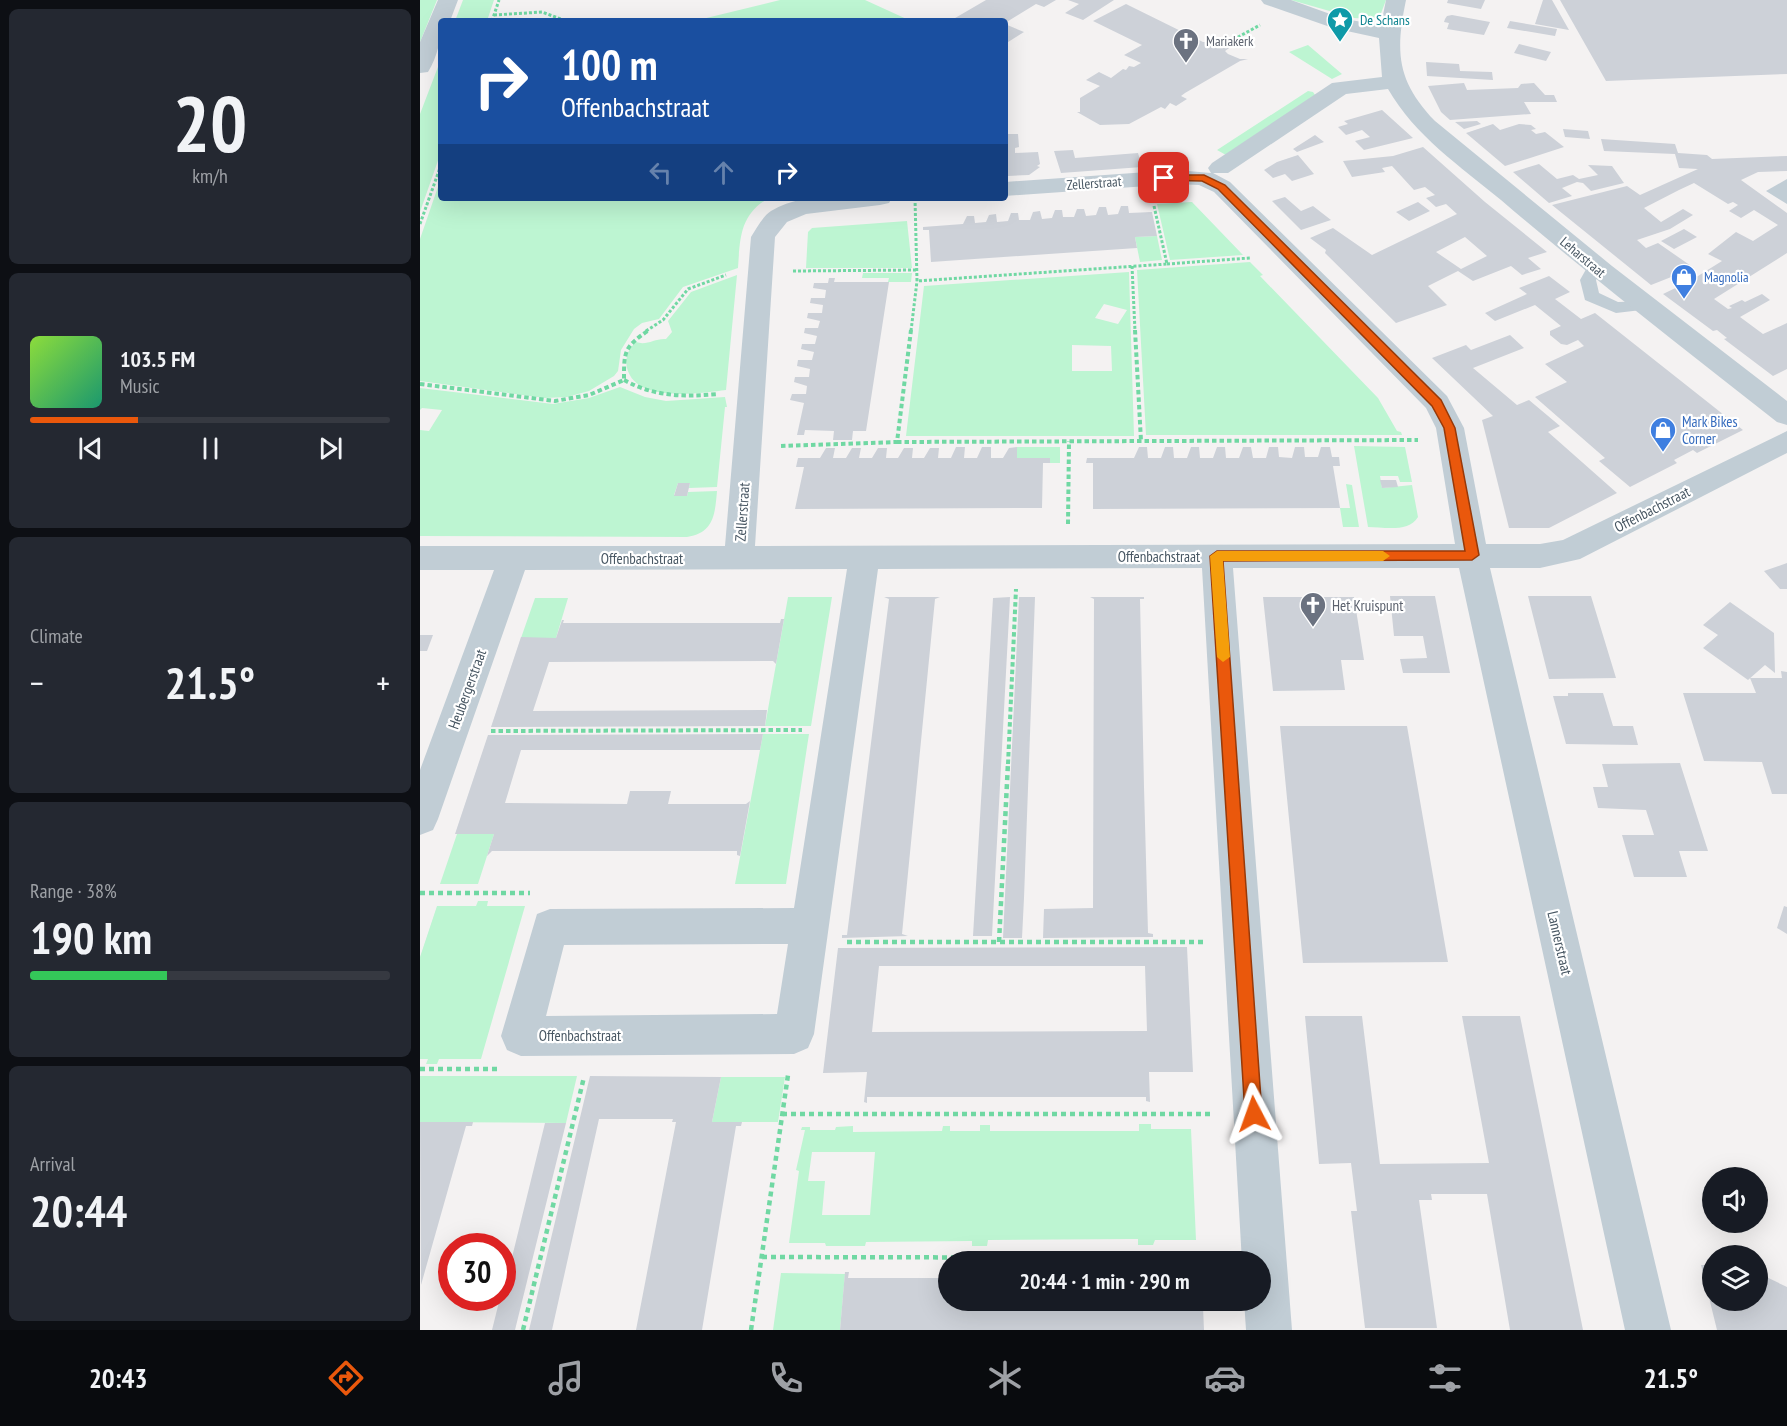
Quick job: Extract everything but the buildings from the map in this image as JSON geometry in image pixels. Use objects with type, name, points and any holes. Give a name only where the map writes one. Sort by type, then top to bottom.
[{"type":"street","points":[[440,18],[448,0]]},
{"type":"street","points":[[1271,0],[1340,24],[1388,33]]},
{"type":"street","points":[[1220,168],[1340,88],[1395,82],[1388,33],[1396,0]]},
{"type":"street","points":[[420,67],[438,24]]},
{"type":"street","name":"Leharstraat","points":[[1395,82],[1406,101],[1434,132],[1595,268],[1787,415]]},
{"type":"street","name":"Zellerstraat","points":[[1008,189],[1148,179],[1204,178],[1222,187],[1437,403],[1450,428],[1472,555]]},
{"type":"street","name":"Zellerstraat","points":[[739,558],[763,237],[778,218],[801,207],[854,201]]},
{"type":"street","name":"Offenbachstraat","points":[[420,558],[1540,556],[1569,551],[1787,441]]},
{"type":"street","name":"Lannerstraat","points":[[1472,555],[1648,1330]]},
{"type":"street","points":[[1217,556],[1264,1251]]},
{"type":"street","points":[[794,1034],[864,557]]},
{"type":"street","name":"Heubergerstraat","points":[[420,819],[514,558]]},
{"type":"street","name":"Offenbachstraat","points":[[794,1034],[521,1035],[550,927],[808,934]]},
{"type":"street","points":[[1268,1311],[1269,1330]]},
{"type":"lane","points":[[1787,184],[1774,191],[1787,199]]},
{"type":"path","points":[[493,18],[499,0]]},
{"type":"path","points":[[494,15],[544,12],[563,18]]},
{"type":"path","points":[[420,224],[438,173]]},
{"type":"path","points":[[1148,179],[1167,264]]},
{"type":"path","points":[[897,442],[918,270],[915,201]]},
{"type":"path","points":[[917,281],[1253,258],[1282,248]]},
{"type":"path","points":[[1132,266],[1141,441]]},
{"type":"path","points":[[624,380],[624,354],[631,342],[663,320],[688,289],[739,271],[918,270]]},
{"type":"path","points":[[420,384],[555,401],[589,395],[624,380]]},
{"type":"path","points":[[624,380],[640,390],[677,397],[751,391]]},
{"type":"path","points":[[747,449],[805,443],[1452,440]]},
{"type":"path","points":[[1067,556],[1069,441]]},
{"type":"path","points":[[999,942],[1018,557]]},
{"type":"path","points":[[452,731],[839,730]]},
{"type":"path","points":[[808,934],[999,942],[1242,942]]},
{"type":"path","points":[[751,1330],[794,1034]]},
{"type":"path","points":[[523,1330],[585,1069]]},
{"type":"path","points":[[782,1114],[1254,1114]]},
{"type":"path","points":[[762,1257],[938,1257]]},
{"type":"green space","points":[[420,0],[437,0],[420,42]]},
{"type":"green space","points":[[463,0],[494,0],[488,18],[456,18]]},
{"type":"green space","points":[[780,0],[865,0],[904,18],[706,18]]},
{"type":"green space","points":[[1291,0],[1386,0],[1380,16],[1372,19],[1354,18]]},
{"type":"green space","points":[[1308,45],[1342,74],[1332,79],[1289,52]]},
{"type":"green space","points":[[438,67],[438,161],[420,212],[420,114]]},
{"type":"green space","points":[[1308,91],[1315,95],[1226,155],[1217,150]]},
{"type":"green space","points":[[438,187],[438,201],[764,201],[752,211],[743,228],[738,268],[683,287],[659,319],[642,323],[634,329],[621,350],[618,371],[614,376],[589,391],[567,397],[545,398],[420,381],[420,239]]},
{"type":"green space","points":[[1192,202],[1243,255],[1170,260],[1157,204]]},
{"type":"green space","points":[[907,221],[912,268],[806,268],[808,232],[812,228]]},
{"type":"green space","points":[[1157,236],[1162,260],[1140,262],[1135,237]]},
{"type":"green space","points":[[1250,262],[1263,275],[1260,276],[1378,398],[1397,431],[1402,435],[1146,435],[1137,270]]},
{"type":"green space","points":[[1129,272],[1134,436],[906,436],[924,286]],"holes":[[[1104,304],[1127,310],[1118,324],[1095,318]],[[1072,345],[1111,346],[1112,371],[1072,371]]]},
{"type":"green space","points":[[863,273],[912,273],[911,282],[888,282],[889,278],[862,278]]},
{"type":"green space","points":[[737,275],[726,390],[670,394],[655,392],[643,387],[633,379],[626,361],[629,351],[636,342],[666,339],[672,332],[668,321],[691,292]]},
{"type":"green space","points":[[620,387],[645,397],[666,401],[725,397],[727,407],[725,407],[717,487],[689,488],[690,483],[678,483],[674,495],[687,496],[688,492],[717,491],[714,515],[708,527],[703,531],[687,537],[420,536],[420,430],[429,431],[442,410],[422,408],[420,410],[420,388],[553,404],[589,398]]},
{"type":"green space","points":[[1354,446],[1405,447],[1412,482],[1400,482],[1398,476],[1380,476],[1382,488],[1412,485],[1418,517],[1414,522],[1395,528],[1368,527]]},
{"type":"green space","points":[[1017,447],[1060,447],[1060,463],[1016,463]]},
{"type":"green space","points":[[1346,484],[1352,485],[1359,527],[1343,527],[1340,508],[1350,508]]},
{"type":"green space","points":[[788,597],[832,597],[811,726],[765,726]]},
{"type":"green space","points":[[535,598],[568,598],[556,638],[521,638]]},
{"type":"green space","points":[[763,734],[809,734],[786,884],[735,884]]},
{"type":"green space","points":[[457,834],[494,834],[478,884],[440,884]]},
{"type":"green space","points":[[478,901],[488,901],[487,906],[525,906],[481,1059],[439,1059],[437,1064],[426,1064],[428,1059],[420,1059],[420,957],[437,906],[476,906]]},
{"type":"green space","points":[[420,1076],[577,1076],[566,1123],[420,1122]]},
{"type":"green space","points":[[721,1077],[785,1077],[778,1122],[712,1122]]},
{"type":"green space","points":[[1139,1124],[1151,1124],[1151,1129],[1191,1129],[1196,1240],[1155,1240],[1153,1245],[1138,1245],[1138,1239],[988,1240],[987,1246],[972,1246],[972,1241],[866,1242],[865,1246],[789,1243],[799,1171],[796,1170],[805,1130],[801,1130],[802,1127],[810,1127],[810,1130],[835,1130],[836,1127],[853,1126],[853,1132],[942,1131],[943,1126],[950,1126],[950,1131],[980,1131],[980,1125],[990,1125],[990,1131],[1139,1131]],"holes":[[[812,1152],[875,1152],[870,1215],[822,1215],[825,1181],[808,1181]]]},
{"type":"green space","points":[[781,1273],[845,1274],[840,1330],[773,1330]]},
{"type":"slow traffic","points":[[1223,657],[1217,556],[1383,556]]},
{"type":"place","name":"De Schans","points":[[1340,43]]},
{"type":"place","name":"Mariakerk","points":[[1186,64]]},
{"type":"place","name":"Magnolia","points":[[1684,300]]},
{"type":"place","name":"Mark Bikes Corner","points":[[1663,453]]},
{"type":"place","name":"Het Kruispunt","points":[[1313,628]]},
{"type":"route","points":[[1164,178],[1204,178],[1222,187],[1437,403],[1450,428],[1472,555],[1217,556],[1254,1114]]}]
